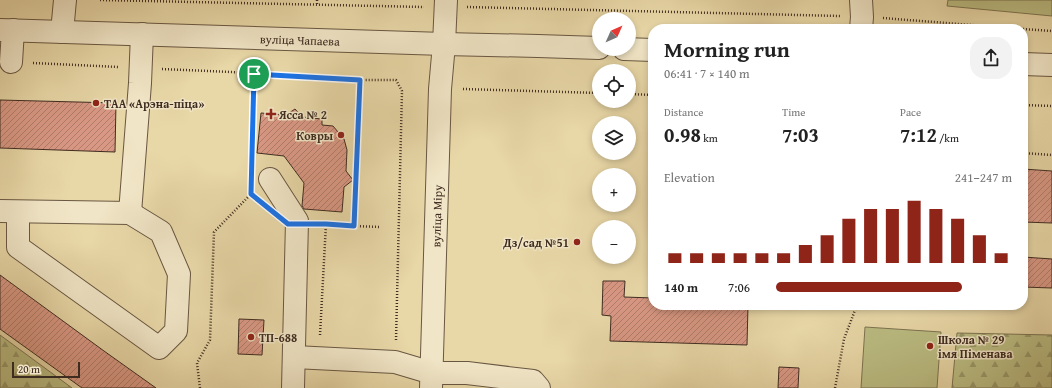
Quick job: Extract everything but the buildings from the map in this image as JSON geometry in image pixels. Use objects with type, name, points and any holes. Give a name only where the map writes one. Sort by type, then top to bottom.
[{"type":"street","points":[[62,32],[65,0]]},
{"type":"street","name":"вуліца Міру","points":[[432,380],[440,89],[446,4]]},
{"type":"street","points":[[7,30],[11,62]]},
{"type":"street","name":"вуліца Чапаева","points":[[7,30],[592,48]]},
{"type":"street","points":[[130,213],[140,83],[142,34]]},
{"type":"street","points":[[636,49],[648,50]]},
{"type":"street","points":[[1028,64],[1052,65]]},
{"type":"street","points":[[261,175],[298,220],[292,388]]},
{"type":"street","points":[[9,212],[130,213],[161,232],[179,274],[176,331],[159,348],[18,247],[9,212]]},
{"type":"street","points":[[294,357],[395,362],[432,380],[467,373],[533,381],[539,388]]},
{"type":"path","points":[[100,0],[317,4],[446,4],[862,15],[966,24]]},
{"type":"path","points":[[1028,29],[1052,31]]},
{"type":"path","points":[[11,62],[360,80],[396,80],[402,91],[395,362]]},
{"type":"path","points":[[254,74],[261,175]]},
{"type":"path","points":[[354,226],[360,80]]},
{"type":"path","points":[[462,90],[592,93]]},
{"type":"path","points":[[636,94],[648,94]]},
{"type":"path","points":[[1028,105],[1052,106]]},
{"type":"path","points":[[1028,153],[1052,155]]},
{"type":"path","points":[[200,388],[197,363],[210,340],[214,232],[251,194]]},
{"type":"path","points":[[318,224],[380,227]]},
{"type":"path","points":[[320,342],[326,224]]},
{"type":"path","points":[[835,388],[844,339],[855,310]]},
{"type":"green space","points":[[948,0],[1052,0],[1052,16],[947,6]]},
{"type":"green space","points":[[865,327],[941,332],[937,388],[861,388]]},
{"type":"green space","points":[[957,333],[1052,335],[1052,388],[952,388]]},
{"type":"green space","points":[[0,335],[72,388],[0,388]]},
{"type":"place","name":"ТАА «Арэна-піца»","points":[[96,103]]},
{"type":"place","name":"Ясса № 2","points":[[271,114]]},
{"type":"place","name":"Ковры","points":[[341,135]]},
{"type":"place","name":"Дз/сад №51","points":[[577,242]]},
{"type":"place","name":"ТП-688","points":[[251,337]]},
{"type":"place","name":"Школа № 29 імя Піменава","points":[[930,346]]},
{"type":"route","points":[[254,74],[360,80],[354,226],[288,224],[251,194],[254,74]]}]
